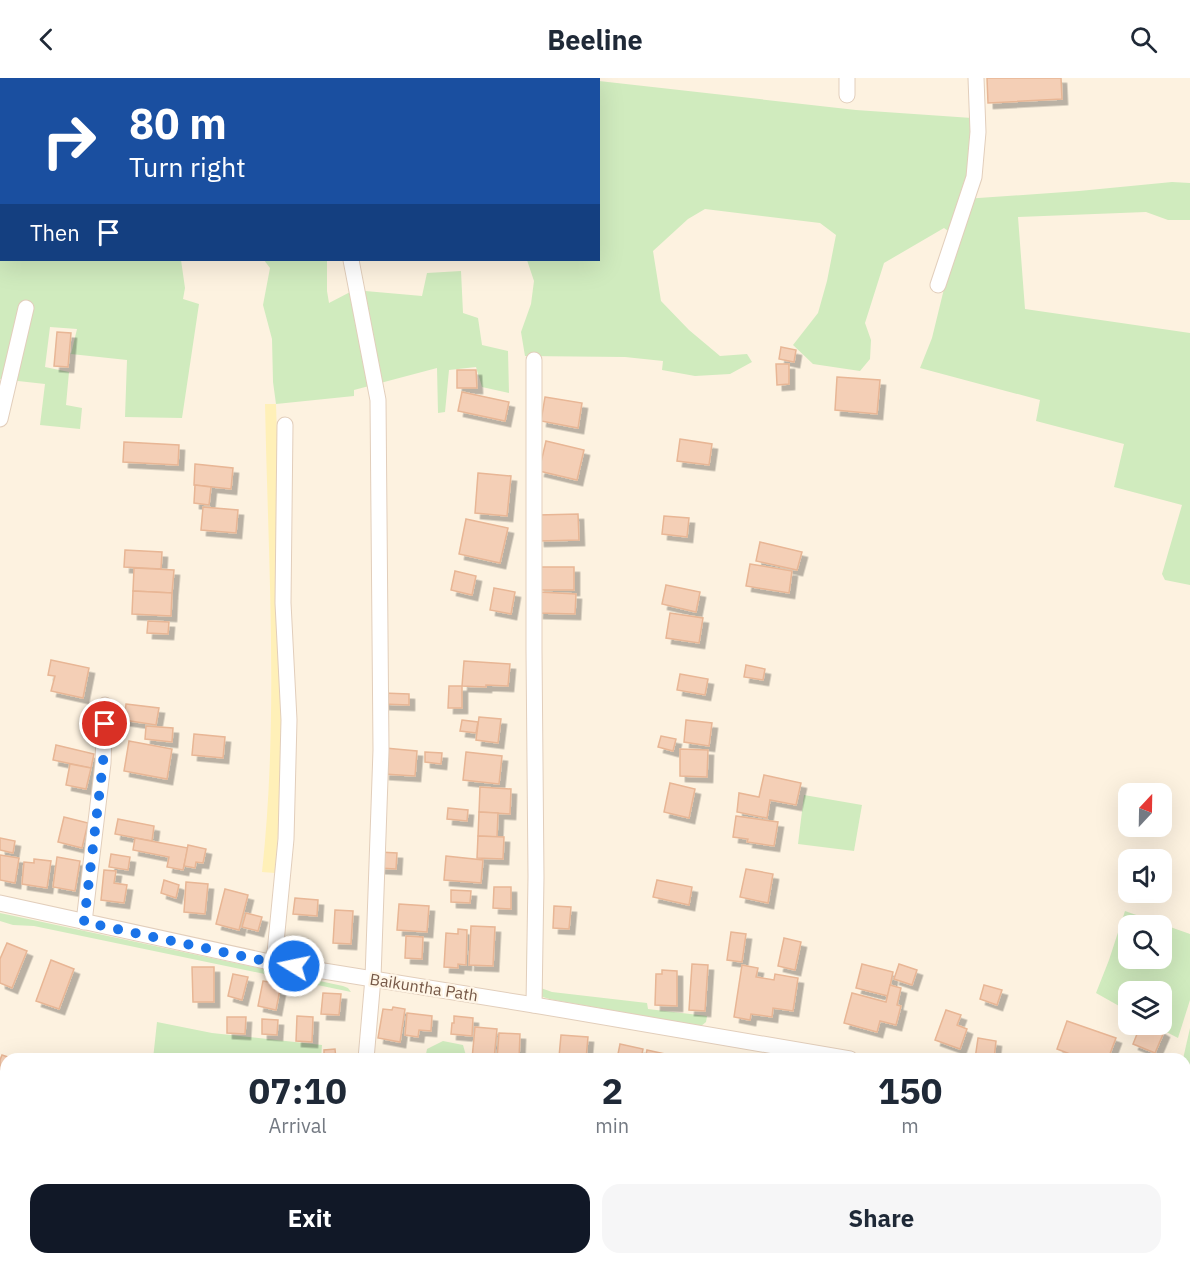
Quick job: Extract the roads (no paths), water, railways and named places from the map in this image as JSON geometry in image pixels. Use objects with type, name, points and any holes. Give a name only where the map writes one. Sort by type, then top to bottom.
[{"type":"street","points":[[847,78],[847,95]]},
{"type":"street","points":[[938,285],[974,177],[978,132],[976,78]]},
{"type":"street","points":[[351,261],[378,400],[381,750],[373,978],[367,1053]]},
{"type":"street","points":[[0,419],[26,308]]},
{"type":"street","points":[[534,360],[536,877],[534,1005]]},
{"type":"street","points":[[274,963],[286,839],[289,720],[283,603],[285,425]]},
{"type":"street","points":[[84,922],[103,763],[105,705]]},
{"type":"street","name":"Baikuntha Path","points":[[0,903],[274,963],[814,1053]]}]
